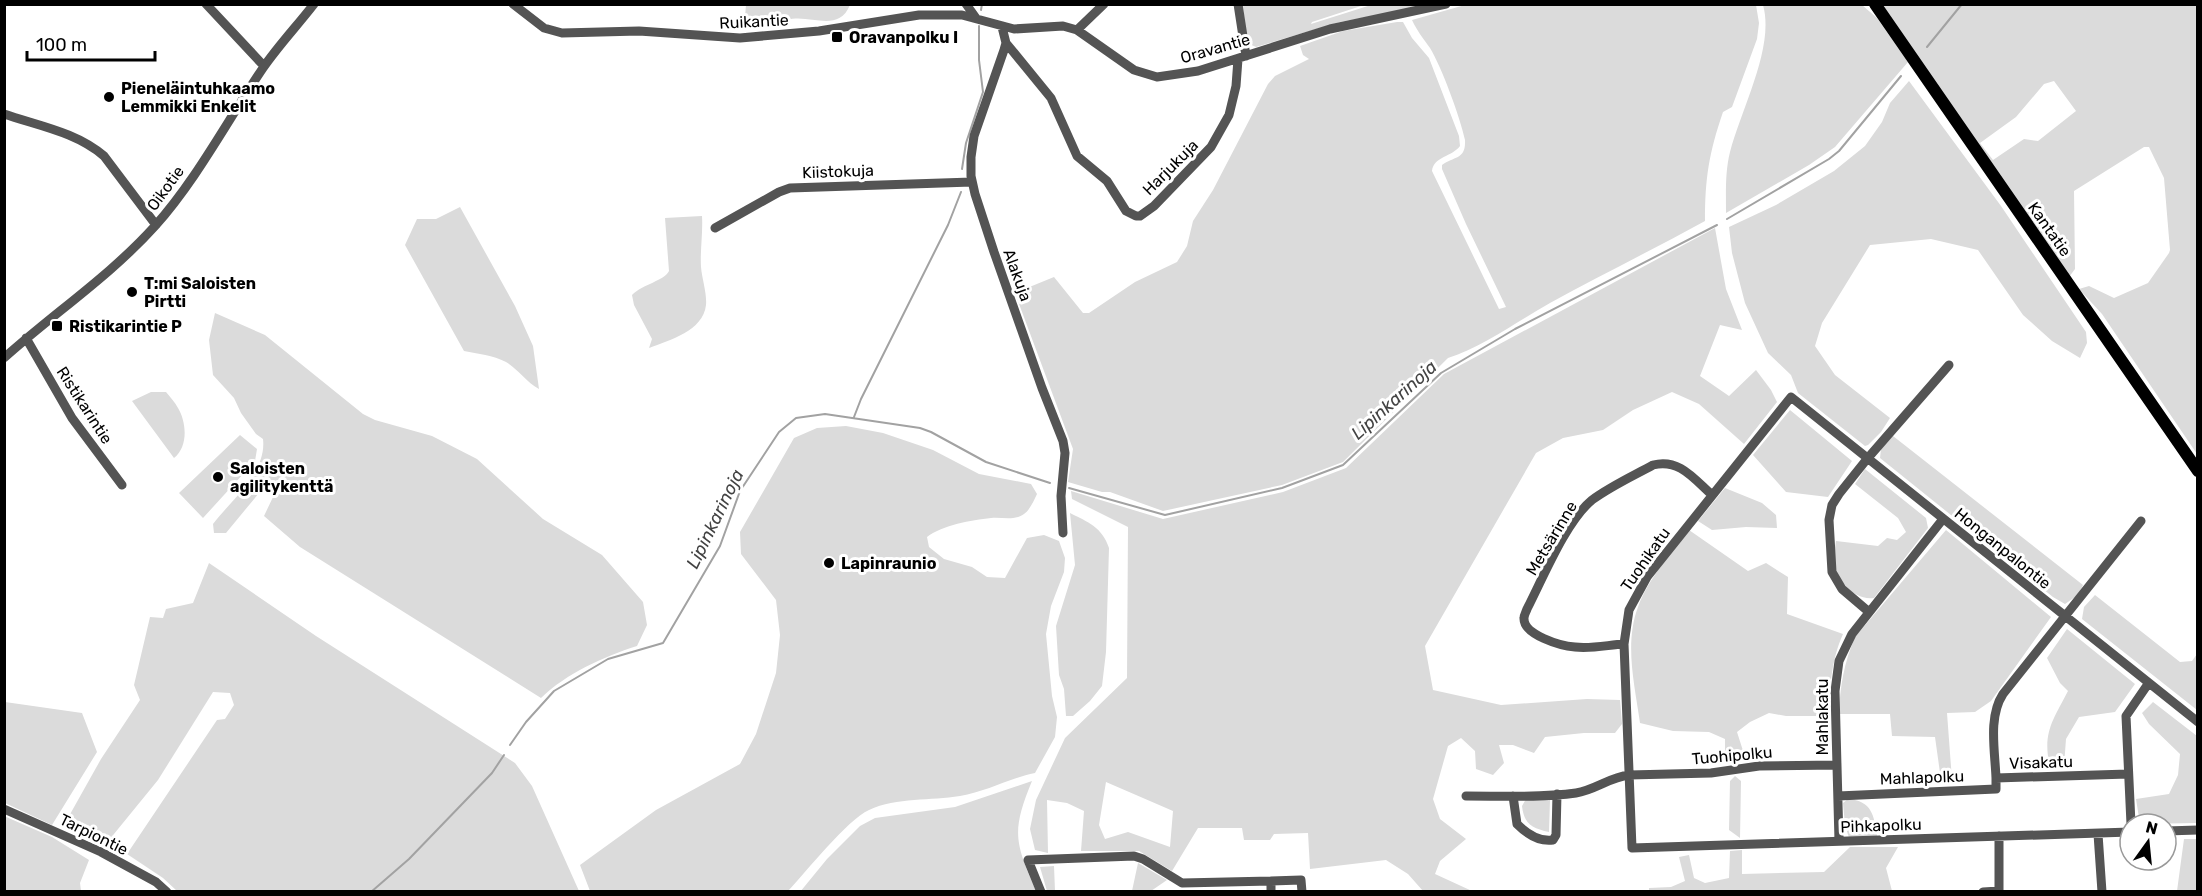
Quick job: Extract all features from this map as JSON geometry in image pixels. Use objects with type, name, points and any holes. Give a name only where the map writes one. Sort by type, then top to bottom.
[{"type":"main road","name":"Kantatie","points":[[1875,4],[2198,471]]},
{"type":"street","points":[[206,4],[264,66]]},
{"type":"street","name":"Oikotie","points":[[4,358],[103,278],[156,225],[205,158],[264,66],[314,4]]},
{"type":"street","name":"Ruikantie","points":[[513,4],[544,28],[561,33],[639,31],[722,38],[799,34],[910,15],[962,15],[1002,27]]},
{"type":"street","points":[[966,4],[976,18]]},
{"type":"street","points":[[1006,43],[1002,27],[1023,29],[1063,26],[1077,30],[1104,4]]},
{"type":"street","points":[[1238,4],[1242,57]]},
{"type":"street","name":"Oravantie","points":[[1077,30],[1122,64],[1149,76],[1180,75],[1330,28],[1446,4]]},
{"type":"street","name":"Harjukuja","points":[[1006,43],[1052,98],[1077,156],[1107,181],[1126,211],[1136,216],[1140,216],[1154,206],[1211,147],[1231,108],[1242,57]]},
{"type":"street","name":"Alakuja","points":[[1006,43],[974,136],[971,157],[972,182],[1042,388],[1064,441],[1061,496],[1063,533]]},
{"type":"street","points":[[4,114],[65,134],[93,147],[104,156],[156,225]]},
{"type":"street","name":"Kiistokuja","points":[[715,228],[790,188],[972,182]]},
{"type":"street","name":"Ristikarintie","points":[[26,338],[72,418],[122,485]]},
{"type":"street","points":[[1869,612],[1842,589],[1834,577],[1830,564],[1829,520],[1834,500],[1949,365]]},
{"type":"street","name":"Honganpalontie","points":[[1791,397],[2198,722]]},
{"type":"street","name":"Tuohikatu","points":[[1632,848],[1624,644],[1629,610],[1647,577],[1791,397]]},
{"type":"street","name":"Metsärinne","points":[[1624,644],[1575,647],[1551,641],[1531,632],[1526,625],[1524,618],[1527,609],[1557,550],[1576,519],[1591,502],[1653,465],[1664,462],[1678,466],[1712,495]]},
{"type":"street","name":"Mahlakatu","points":[[1839,841],[1836,672],[1847,641],[1943,519]]},
{"type":"street","name":"Visakatu","points":[[2128,774],[1996,778],[1994,722],[1997,704],[2003,694],[2141,521]]},
{"type":"street","points":[[2130,812],[2126,716],[2148,684]]},
{"type":"street","name":"Tuohipolku","points":[[1466,796],[1576,793],[1618,776],[1629,775],[1711,773],[1759,766],[1837,765]]},
{"type":"street","name":"Mahlapolku","points":[[1838,796],[1996,789],[1996,778]]},
{"type":"street","points":[[1513,796],[1517,824],[1534,837],[1546,841],[1553,840],[1556,835],[1557,794]]},
{"type":"street","name":"Tarpiontie","points":[[4,808],[101,852],[156,882],[167,891]]},
{"type":"street","points":[[2178,831],[2198,830]]},
{"type":"street","name":"Pihkapolku","points":[[1632,848],[2118,833]]},
{"type":"street","points":[[2098,834],[2102,891]]},
{"type":"street","points":[[1983,891],[1999,891],[1999,836]]},
{"type":"street","points":[[1041,891],[1028,860],[1134,856],[1182,883],[1271,886],[1300,880],[1302,891]]},
{"type":"shaded area","points":[[746,4],[850,5],[845,14],[831,21],[796,19],[787,20],[786,24],[744,28]]},
{"type":"shaded area","points":[[1243,5],[1364,5],[1311,24],[1371,5],[1430,5],[1340,22],[1256,47],[1247,43]]},
{"type":"shaded area","points":[[1465,5],[1756,5],[1759,23],[1757,39],[1732,107],[1723,112],[1714,140],[1707,178],[1705,221],[1550,303],[1487,341],[1448,358],[1343,462],[1282,485],[1163,511],[1110,492],[1102,492],[1068,482],[1073,449],[1015,293],[1054,277],[1083,313],[1089,313],[1135,282],[1177,262],[1187,246],[1193,221],[1213,190],[1268,84],[1275,76],[1309,59],[1303,55],[1300,46],[1343,31],[1403,22],[1412,38],[1429,58],[1459,136],[1460,146],[1457,150],[1436,162],[1432,171],[1499,309],[1506,307],[1442,169],[1442,165],[1458,157],[1464,151],[1465,140],[1440,68],[1412,20]]},
{"type":"shaded area","points":[[1763,5],[1862,5],[1877,18],[1908,62],[1835,147],[1809,165],[1726,213],[1728,160],[1761,59],[1765,22]]},
{"type":"shaded area","points":[[1882,5],[2197,5],[2197,454],[2102,314],[2079,289],[2089,286],[2114,298],[2148,283],[2169,253],[2164,178],[2149,147],[2144,147],[2074,191],[2075,269],[2069,277]],"holes":[[[2054,81],[2076,111],[2038,141],[2024,139],[1993,160],[1980,143],[2016,117],[2044,84]]]},
{"type":"shaded area","points":[[1909,81],[2001,206],[2086,332],[2087,343],[2080,358],[2052,341],[2023,315],[1978,250],[1931,239],[1870,245],[1822,323],[1815,346],[1835,375],[1890,418],[1881,432],[1865,446],[1798,393],[1791,375],[1768,353],[1745,303],[1732,253],[1729,227],[1776,205],[1834,171],[1865,146],[1882,122],[1890,103]]},
{"type":"shaded area","points":[[460,207],[515,306],[533,346],[539,389],[506,362],[491,356],[464,351],[405,245],[417,219],[436,219]]},
{"type":"shaded area","points":[[702,216],[701,267],[706,300],[704,314],[699,322],[684,333],[649,348],[652,339],[634,305],[632,295],[669,271],[665,218]]},
{"type":"shaded area","points":[[1715,228],[1726,289],[1742,330],[1720,325],[1700,376],[1729,396],[1756,370],[1777,402],[1744,444],[1699,404],[1672,392],[1633,410],[1603,430],[1563,438],[1536,453],[1425,646],[1433,690],[1501,705],[1587,699],[1620,700],[1622,724],[1615,733],[1545,737],[1534,753],[1513,745],[1499,745],[1504,763],[1493,775],[1476,769],[1475,751],[1461,738],[1448,746],[1433,799],[1440,819],[1466,839],[1440,861],[1435,874],[1472,891],[1423,891],[1408,874],[1386,860],[1310,869],[1308,833],[1274,834],[1270,840],[1244,840],[1242,828],[1198,828],[1172,871],[1139,851],[1081,851],[1084,811],[1067,803],[1047,800],[1048,853],[1035,850],[1030,829],[1036,800],[1065,738],[1127,678],[1128,527],[1072,499],[1071,491],[1163,519],[1283,492],[1346,468],[1444,374]],"holes":[[[1106,782],[1173,811],[1170,847],[1128,832],[1105,839],[1099,825]]]},
{"type":"shaded area","points":[[215,313],[265,335],[363,414],[375,420],[432,436],[477,459],[543,519],[602,555],[643,602],[647,625],[637,646],[586,667],[562,681],[541,698],[300,547],[264,516],[274,495],[268,489],[259,493],[226,533],[214,533],[213,524],[246,486],[263,451],[263,439],[256,434],[241,413],[234,398],[213,375],[209,340]]},
{"type":"shaded area","points":[[151,392],[166,392],[181,414],[184,441],[182,448],[174,458],[132,401]]},
{"type":"shaded area","points":[[1790,410],[1852,461],[1828,497],[1786,492],[1753,455]]},
{"type":"shaded area","points":[[846,426],[883,433],[933,450],[979,474],[1031,484],[1037,494],[1032,505],[1024,514],[1012,518],[991,518],[949,526],[927,537],[929,547],[944,559],[972,567],[987,577],[1005,578],[1027,538],[1044,535],[1059,541],[1065,558],[1064,572],[1051,606],[1046,634],[1052,696],[1057,717],[1055,737],[1035,773],[970,794],[949,798],[902,801],[869,810],[839,835],[788,891],[590,891],[580,865],[656,810],[740,764],[756,734],[776,673],[780,635],[776,600],[741,554],[740,532],[794,438],[817,428]]},
{"type":"shaded area","name":"Saloisten agilitykenttä","points":[[240,435],[257,449],[255,461],[203,518],[179,493]]},
{"type":"shaded area","points":[[1893,436],[2083,585],[2078,595],[2065,604],[2053,597],[1880,458],[1881,449]]},
{"type":"shaded area","points":[[1865,469],[1926,518],[1928,528],[1874,598],[1859,596],[1847,587],[1838,574],[1834,560],[1836,541],[1878,546],[1887,538],[1897,540],[1906,532],[1898,518],[1855,484]]},
{"type":"shaded area","points":[[1725,488],[1762,503],[1776,515],[1777,528],[1746,527],[1712,530],[1698,521]]},
{"type":"shaded area","points":[[1070,513],[1098,530],[1109,548],[1106,652],[1102,686],[1073,716],[1066,716],[1064,689],[1059,675],[1056,626],[1075,565]]},
{"type":"shaded area","points":[[1689,530],[1748,571],[1766,563],[1788,577],[1787,614],[1843,634],[1834,664],[1829,716],[1786,716],[1769,713],[1750,722],[1737,732],[1745,757],[1725,757],[1725,739],[1709,732],[1673,731],[1640,723],[1631,650],[1634,621],[1642,597],[1660,567]]},
{"type":"shaded area","points":[[1946,530],[2051,617],[1991,701],[1975,712],[1947,713],[1952,780],[1941,780],[1935,737],[1892,736],[1890,714],[1839,714],[1843,675],[1855,637]]},
{"type":"shaded area","points":[[209,563],[316,636],[515,763],[532,786],[579,891],[177,891],[163,878],[127,854],[217,720],[225,719],[234,705],[230,693],[213,692],[158,780],[105,845],[64,825],[101,759],[140,700],[134,685],[150,617],[163,618],[166,609],[193,603]]},
{"type":"shaded area","points":[[2095,595],[2180,662],[2192,661],[2197,654],[2197,710],[2082,619],[2084,607]]},
{"type":"shaded area","points":[[2067,629],[2135,684],[2115,712],[2079,717],[2066,739],[2064,766],[2050,767],[2047,745],[2050,727],[2068,691],[2060,683],[2047,658]]},
{"type":"shaded area","points":[[5,702],[82,713],[97,752],[52,825],[5,803]]},
{"type":"shaded area","points":[[2153,702],[2197,736],[2197,823],[2178,823],[2178,812],[2138,812],[2136,799],[2169,794],[2178,775],[2180,754],[2149,724],[2142,713]]},
{"type":"shaded area","points":[[1735,776],[1741,781],[1740,838],[1729,830],[1730,781]]},
{"type":"shaded area","points":[[1032,781],[1018,825],[1018,837],[1036,891],[800,892],[827,859],[860,826],[875,818],[955,807]]},
{"type":"shaded area","points":[[1526,799],[1550,800],[1549,832],[1534,827],[1527,821],[1522,806]]},
{"type":"shaded area","points":[[1848,799],[1856,800],[1867,806],[1875,822],[1877,836],[1849,838],[1843,803]]},
{"type":"shaded area","points":[[4,816],[52,837],[89,860],[80,883],[81,891],[5,891]]},
{"type":"shaded area","points":[[2184,839],[2197,839],[2197,891],[2177,891]]},
{"type":"shaded area","points":[[1850,847],[1898,847],[1886,868],[1892,891],[1649,891],[1649,888],[1671,887],[1685,881],[1679,857],[1689,855],[1694,878],[1705,883],[1729,878],[1730,851],[1742,850],[1742,874],[1824,872]]},
{"type":"shaded area","points":[[1138,863],[1167,880],[1151,891],[1132,891]]},
{"type":"shaded area","points":[[1054,866],[1055,891],[1047,891],[1040,867]]},
{"type":"waterway","points":[[981,10],[982,4]]},
{"type":"waterway","points":[[1927,47],[1962,4]]},
{"type":"waterway","points":[[962,169],[966,143],[983,92],[979,60],[979,26]]},
{"type":"waterway","name":"Lipinkarinoja","points":[[1727,219],[1839,151],[1901,76]]},
{"type":"waterway","points":[[854,417],[948,225],[961,192]]},
{"type":"waterway","name":"Lipinkarinoja","points":[[1069,488],[1165,515],[1282,488],[1343,465],[1441,373],[1515,329],[1717,225]]},
{"type":"waterway","name":"Lipinkarinoja","points":[[510,745],[526,722],[554,691],[608,659],[663,643],[720,546],[740,491],[779,432],[796,418],[825,414],[920,428],[986,462],[1050,483]]},
{"type":"waterway","name":"Lipinkarinoja","points":[[371,892],[409,859],[492,773],[504,755]]},
{"type":"place","name":"Oravanpolku I","points":[[837,37]]},
{"type":"place","name":"Pieneläintuhkaamo Lemmikki Enkelit","points":[[109,97]]},
{"type":"place","name":"T:mi Saloisten Pirtti","points":[[132,292]]},
{"type":"place","name":"Ristikarintie P","points":[[57,326]]},
{"type":"place","name":"Saloisten agilitykenttä","points":[[218,477]]},
{"type":"place","name":"Lapinraunio","points":[[829,563]]}]
